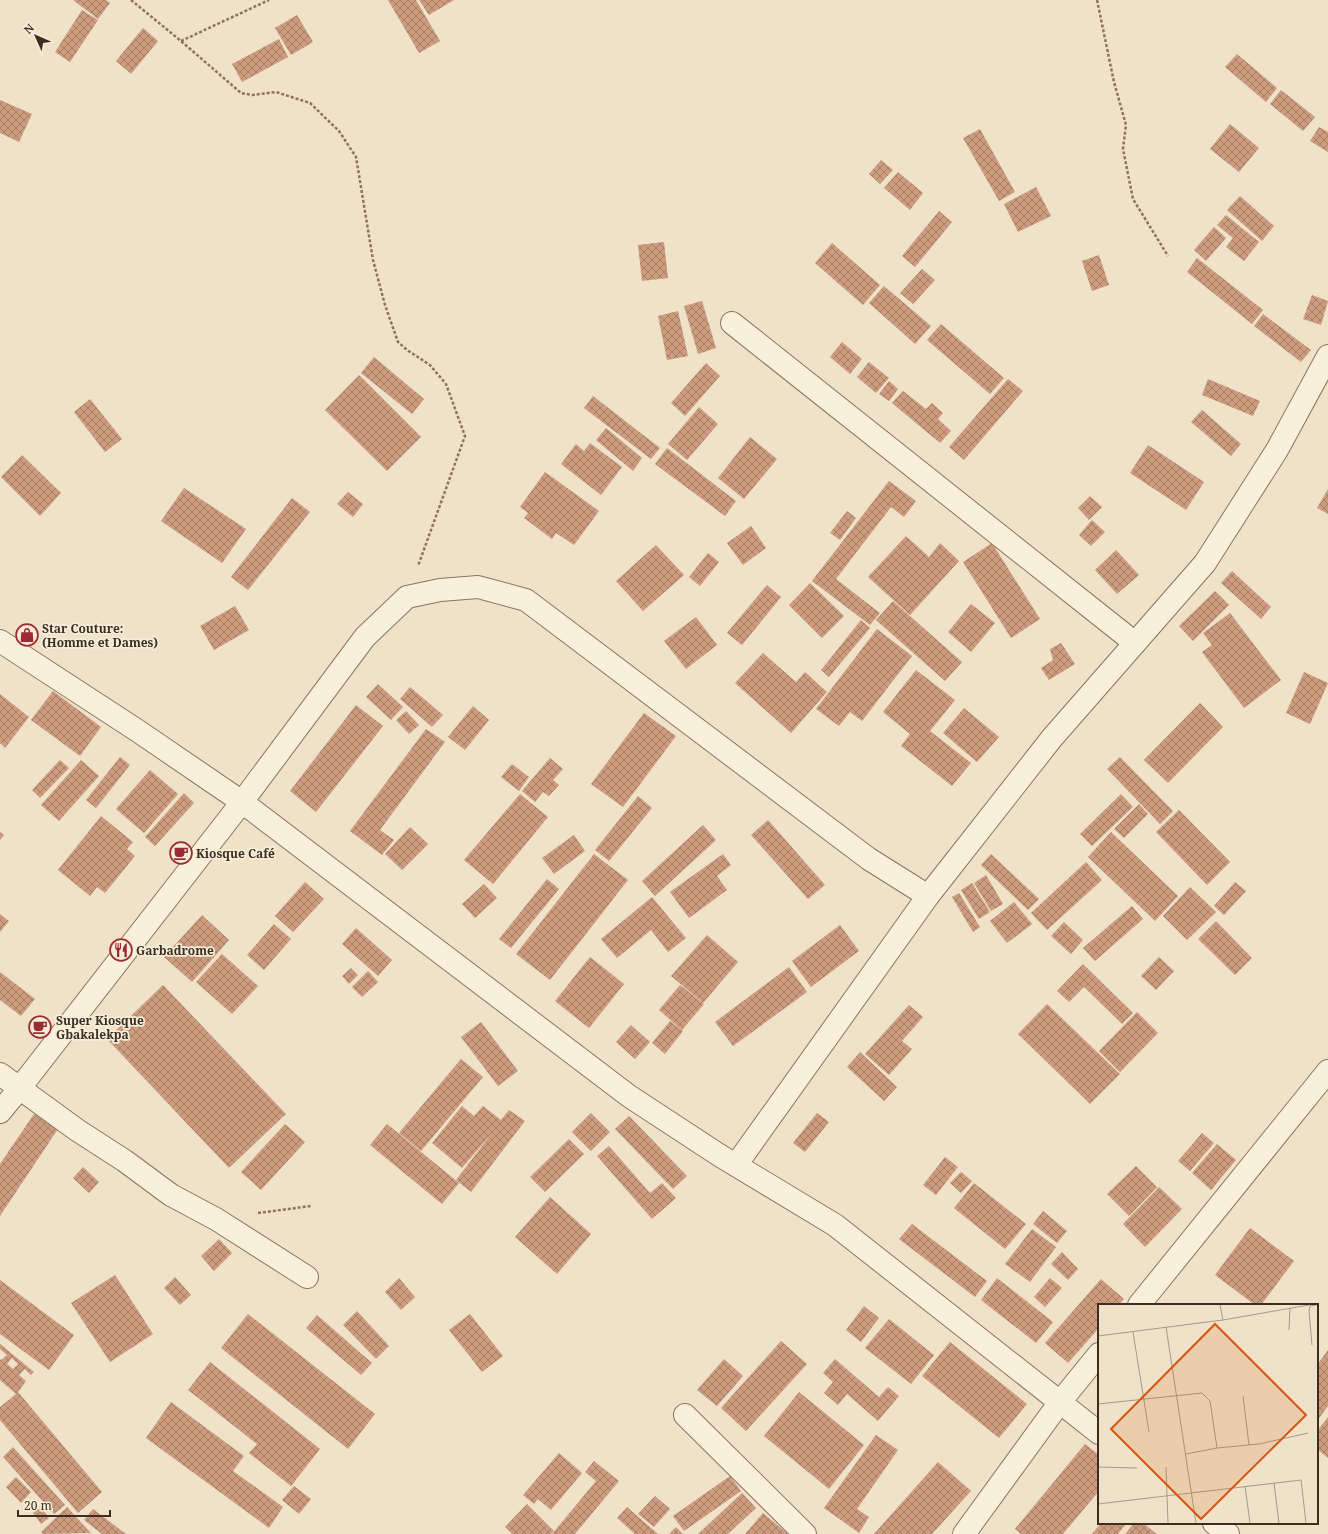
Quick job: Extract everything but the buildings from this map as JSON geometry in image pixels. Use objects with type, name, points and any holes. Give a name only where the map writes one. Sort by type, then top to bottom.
[{"type":"street","points":[[732,323],[1135,643]]},
{"type":"street","points":[[736,1165],[928,896],[1052,738],[1205,562],[1277,450],[1328,356]]},
{"type":"street","points":[[0,1112],[242,802],[365,637],[407,597],[440,590],[478,587],[526,600],[869,859],[928,896]]},
{"type":"street","points":[[0,641],[138,731],[242,802],[629,1096],[707,1148],[834,1225],[1098,1432]]},
{"type":"street","points":[[1140,1304],[1328,1072]]},
{"type":"street","points":[[0,1074],[19,1089],[171,1195],[216,1219],[307,1277]]},
{"type":"street","points":[[964,1534],[1060,1402],[1098,1355]]},
{"type":"street","points":[[685,1415],[805,1534]]},
{"type":"street","points":[[1215,1524],[1228,1534]]},
{"type":"path","points":[[131,0],[241,93],[252,95],[276,92],[310,103],[339,130],[356,157],[373,260],[385,305],[398,342],[407,350],[430,365],[446,384],[465,436],[407,597]]},
{"type":"path","points":[[181,41],[269,0]]},
{"type":"path","points":[[1097,0],[1114,82],[1126,125],[1123,149],[1133,199],[1168,256]]},
{"type":"path","points":[[216,1219],[311,1206]]},
{"type":"place","name":"Star Couture: (Homme et Dames)","points":[[27,635]]},
{"type":"place","name":"Kiosque Café","points":[[181,853]]},
{"type":"place","name":"Garbadrome","points":[[121,950]]},
{"type":"place","name":"Super Kiosque Gbakalekpa","points":[[40,1027]]}]
